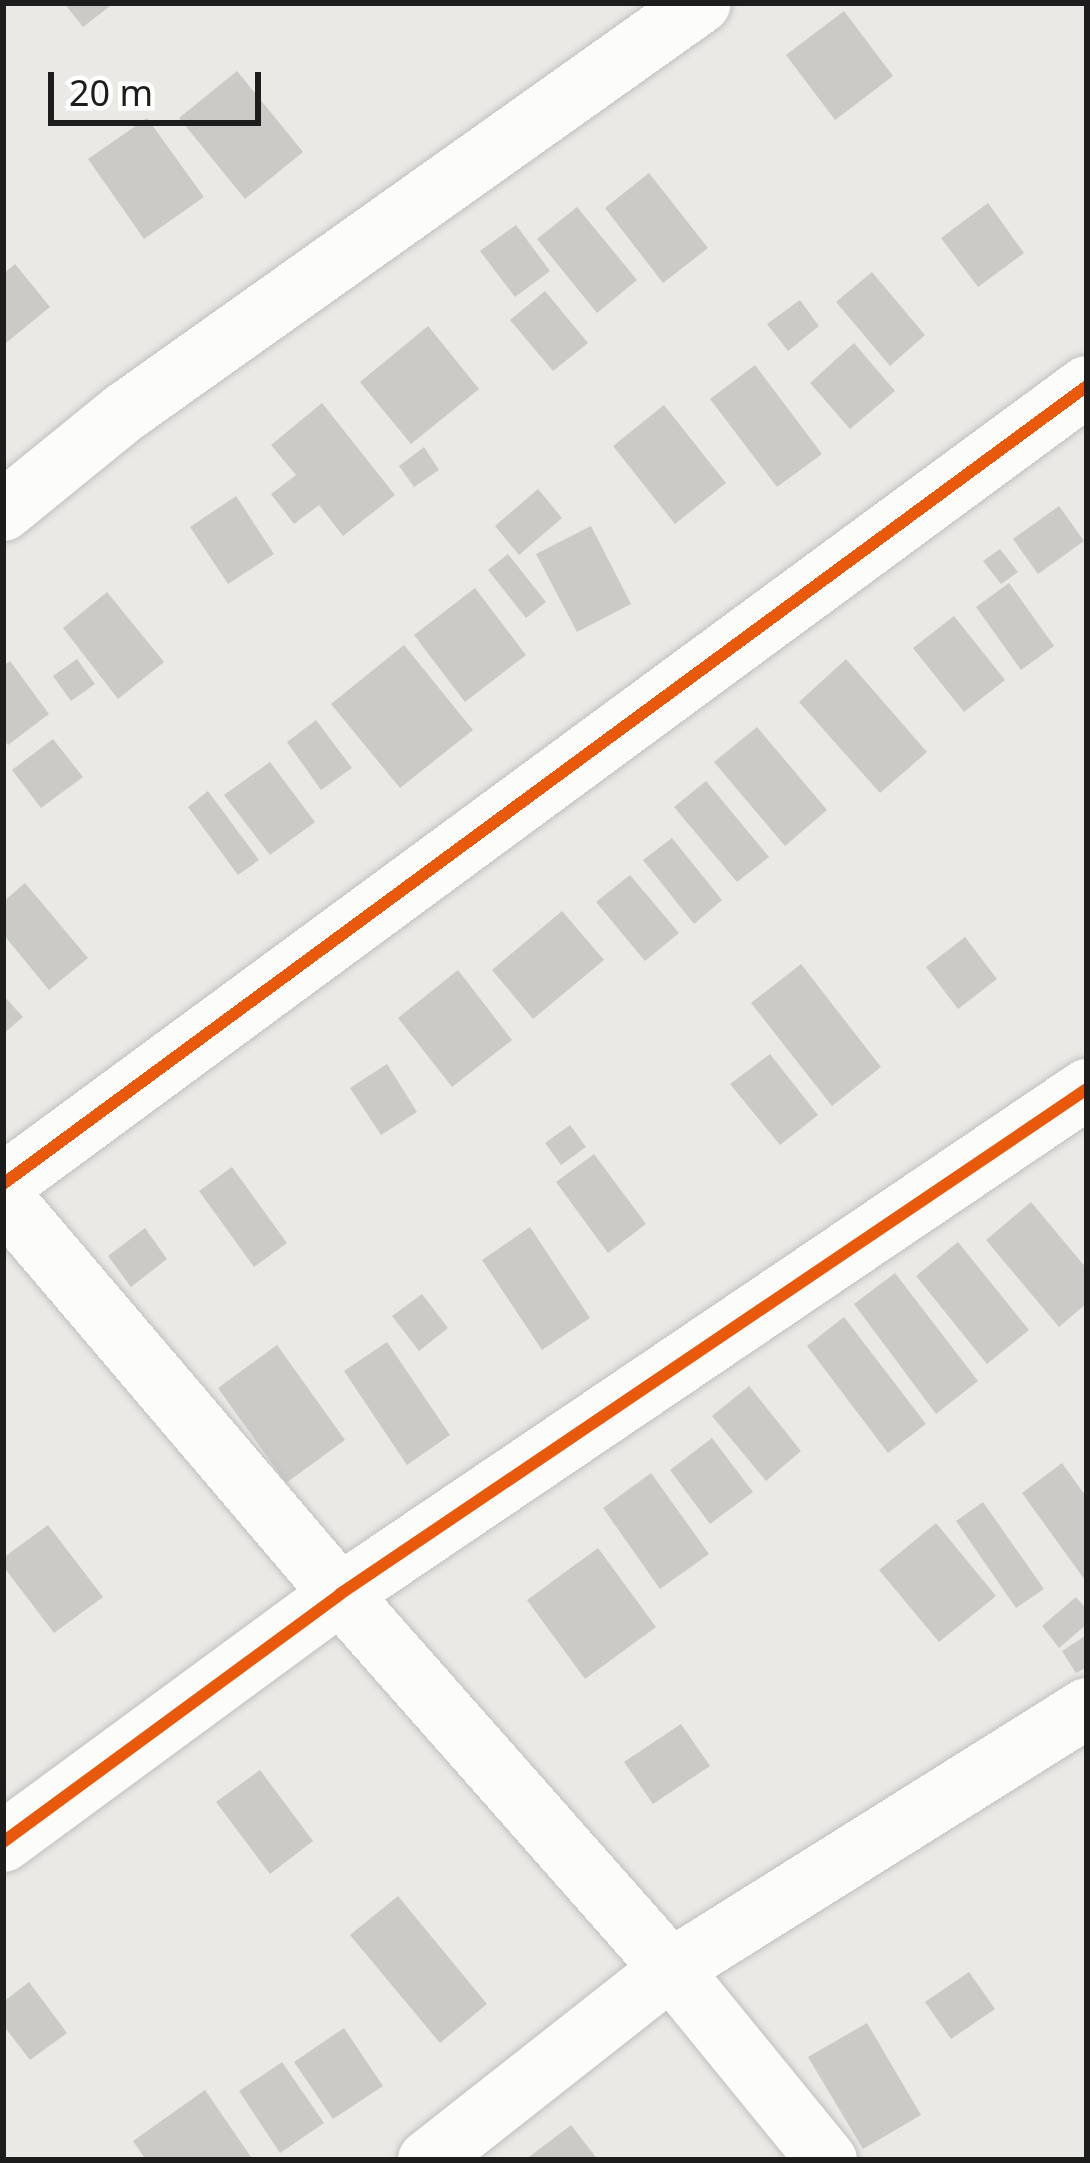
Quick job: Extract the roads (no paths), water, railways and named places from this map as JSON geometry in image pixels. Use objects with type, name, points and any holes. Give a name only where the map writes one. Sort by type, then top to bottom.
[{"type":"street","points":[[3,511],[124,412],[701,3]]},
{"type":"street","points":[[3,1184],[1087,386]]},
{"type":"street","points":[[3,1842],[340,1594],[1087,1089]]},
{"type":"street","points":[[3,1198],[340,1594],[671,1969],[827,2160]]},
{"type":"street","points":[[428,2160],[671,1969],[1087,1708]]}]
